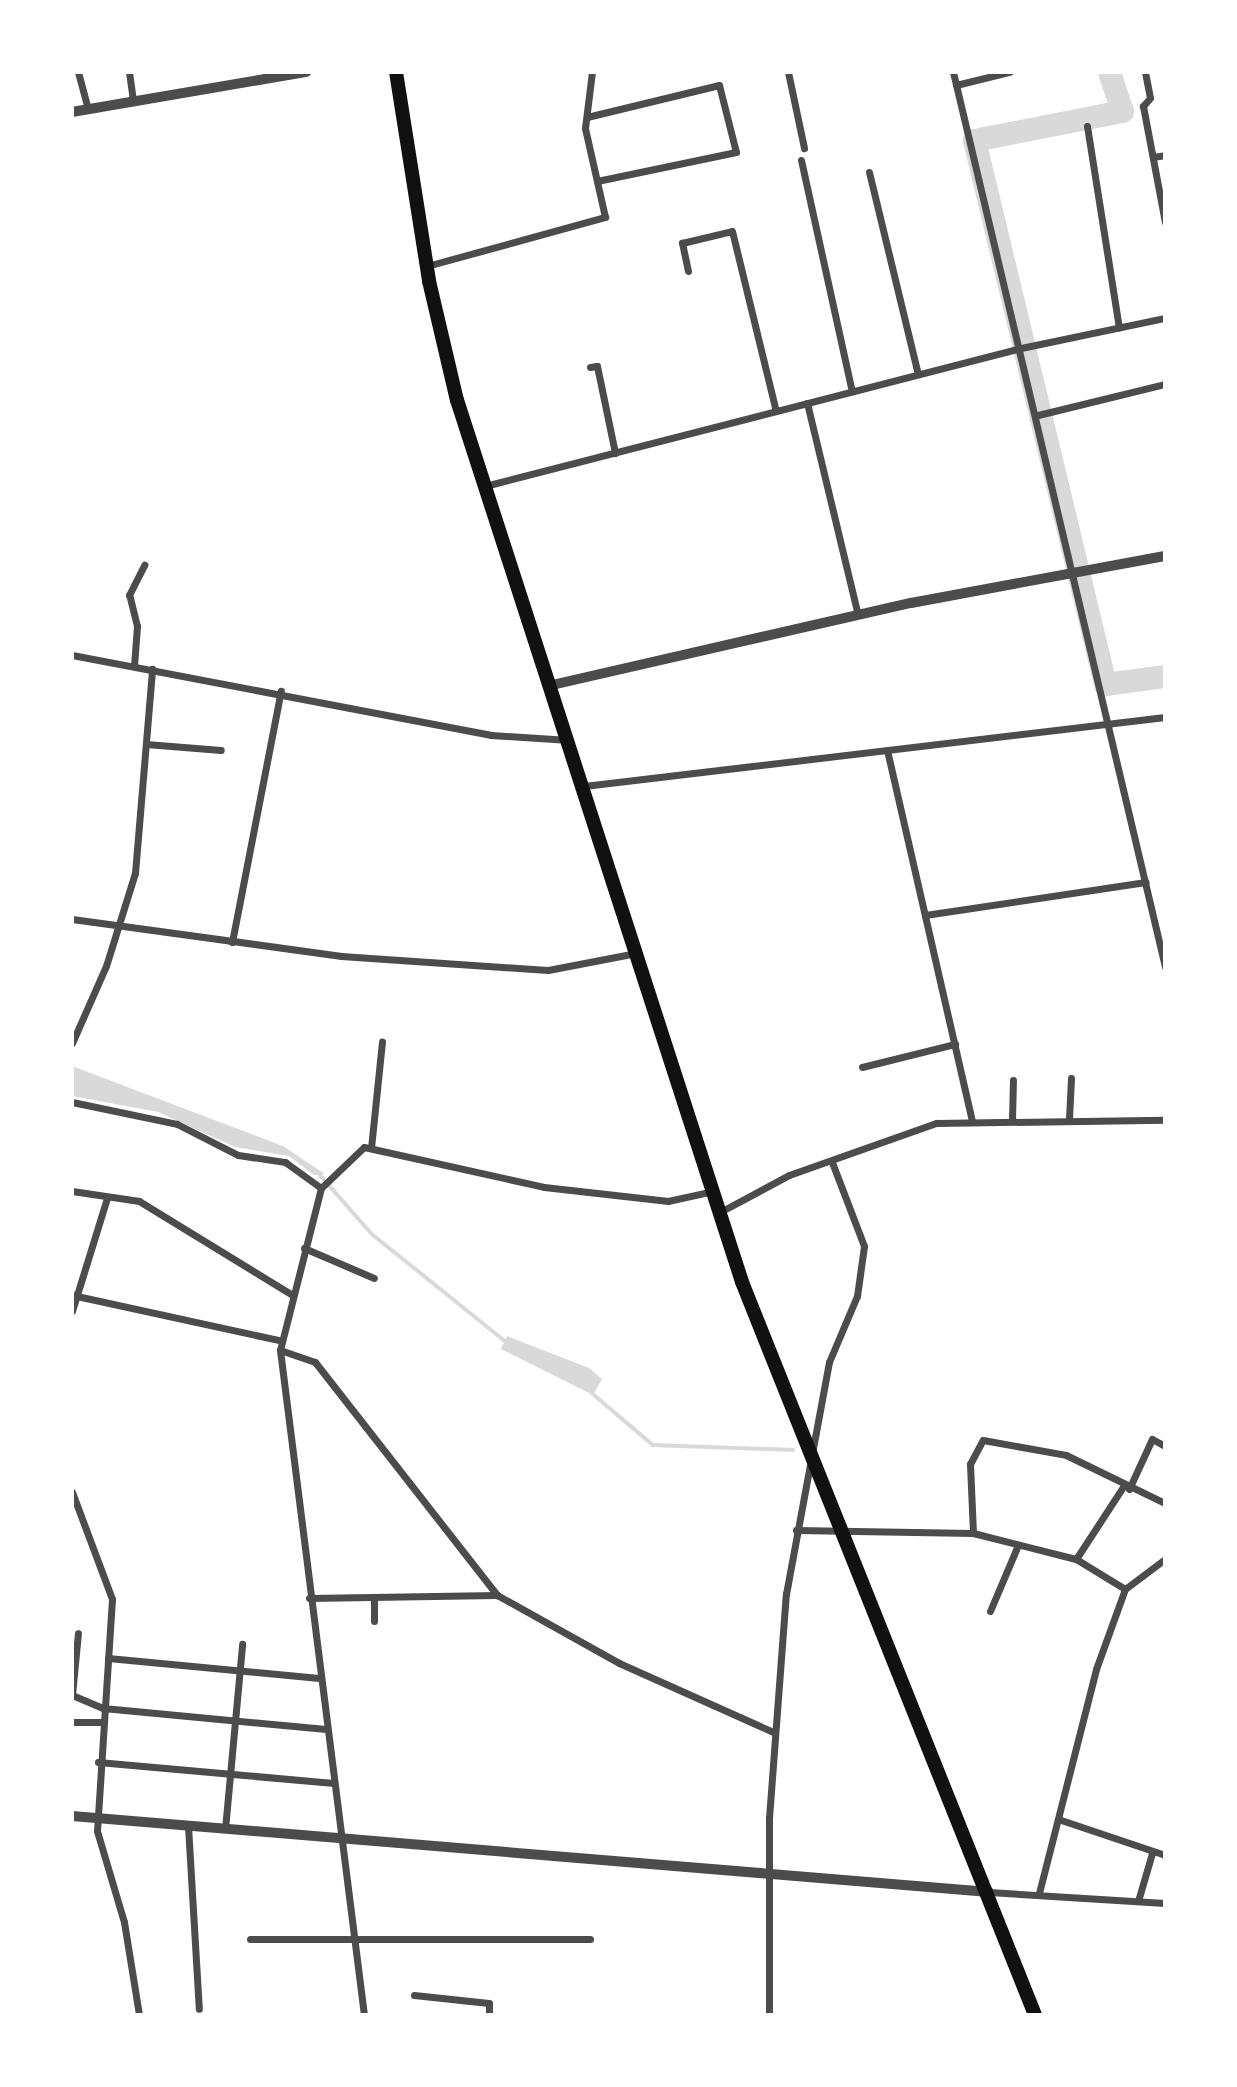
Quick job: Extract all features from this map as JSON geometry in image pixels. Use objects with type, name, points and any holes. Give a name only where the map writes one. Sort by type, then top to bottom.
[{"type":"highway","points":[[396,72],[427,265],[485,486],[552,685],[713,1191],[810,1451],[989,1892],[1035,2015]]},
{"type":"street","points":[[78,72],[88,109]]},
{"type":"street","points":[[129,72],[133,101]]},
{"type":"street","points":[[72,111],[307,72]]},
{"type":"street","points":[[427,265],[605,217],[587,117],[592,72]]},
{"type":"street","points":[[788,72],[804,148]]},
{"type":"street","points":[[953,72],[1038,415],[1165,967]]},
{"type":"street","points":[[956,85],[1009,72]]},
{"type":"street","points":[[1145,72],[1153,158],[1165,222]]},
{"type":"street","points":[[587,117],[719,85],[736,152],[597,181]]},
{"type":"street","points":[[1087,126],[1119,327]]},
{"type":"street","points":[[1153,158],[1165,155]]},
{"type":"street","points":[[801,160],[852,391]]},
{"type":"street","points":[[869,172],[918,374]]},
{"type":"street","points":[[688,271],[682,243],[732,231],[776,411]]},
{"type":"street","points":[[485,486],[1021,348],[1165,318]]},
{"type":"street","points":[[590,367],[597,366],[615,453]]},
{"type":"street","points":[[1038,415],[1165,384]]},
{"type":"street","points":[[807,403],[858,615]]},
{"type":"street","points":[[552,685],[858,615],[1165,556]]},
{"type":"street","points":[[134,666],[137,626],[129,595],[144,565]]},
{"type":"street","points":[[72,655],[281,691],[491,735],[569,740]]},
{"type":"street","points":[[72,1044],[120,927],[135,873],[152,669]]},
{"type":"street","points":[[232,942],[281,691]]},
{"type":"street","points":[[583,786],[1165,717]]},
{"type":"street","points":[[146,744],[221,750]]},
{"type":"street","points":[[887,750],[972,1121]]},
{"type":"street","points":[[925,915],[1146,881]]},
{"type":"street","points":[[72,919],[232,942],[548,970],[636,953]]},
{"type":"street","points":[[371,1148],[382,1042]]},
{"type":"street","points":[[863,1068],[954,1044]]},
{"type":"street","points":[[1069,1119],[1071,1078]]},
{"type":"street","points":[[1012,1120],[1013,1080]]},
{"type":"street","points":[[72,1102],[177,1124],[238,1154],[285,1162],[321,1187]]},
{"type":"street","points":[[720,1212],[789,1175],[936,1123],[1069,1119],[1165,1120]]},
{"type":"street","points":[[364,2015],[318,1678],[279,1350],[279,1340],[321,1187],[359,1147],[544,1187],[668,1201],[713,1191]]},
{"type":"street","points":[[769,2015],[773,1732],[796,1530],[829,1362],[857,1296],[864,1246],[832,1162]]},
{"type":"street","points":[[72,1191],[139,1201],[172,1217],[291,1294]]},
{"type":"street","points":[[72,1311],[74,1296],[107,1198]]},
{"type":"street","points":[[304,1248],[374,1278]]},
{"type":"street","points":[[74,1296],[279,1340]]},
{"type":"street","points":[[279,1350],[314,1362],[497,1595],[619,1663],[773,1732]]},
{"type":"street","points":[[1076,1559],[1126,1488],[1152,1439],[1165,1446]]},
{"type":"street","points":[[974,1533],[970,1464],[983,1440],[1066,1455],[1126,1488],[1165,1503]]},
{"type":"street","points":[[72,1492],[112,1599],[98,1762],[98,1818],[135,1969],[139,2015]]},
{"type":"street","points":[[796,1530],[974,1533],[1076,1559],[1125,1589]]},
{"type":"street","points":[[989,1611],[1018,1545]]},
{"type":"street","points":[[1039,1893],[1096,1669],[1125,1589],[1165,1559]]},
{"type":"street","points":[[309,1598],[497,1595]]},
{"type":"street","points":[[374,1597],[374,1621]]},
{"type":"street","points":[[78,1633],[72,1695],[103,1708],[326,1729]]},
{"type":"street","points":[[225,1829],[242,1644]]},
{"type":"street","points":[[107,1658],[318,1678]]},
{"type":"street","points":[[72,1721],[102,1722]]},
{"type":"street","points":[[98,1762],[334,1783]]},
{"type":"street","points":[[72,1816],[769,1877],[1165,1903]]},
{"type":"street","points":[[1058,1819],[1152,1853],[1165,1855]]},
{"type":"street","points":[[188,1826],[199,2009]]},
{"type":"street","points":[[1138,1901],[1152,1853]]},
{"type":"street","points":[[250,1939],[354,1936],[590,1939]]},
{"type":"street","points":[[414,1995],[488,2003],[489,2015]]},
{"type":"shaded area","points":[[72,1066],[283,1146],[325,1174],[314,1175],[289,1156],[235,1147],[158,1112],[72,1096]]},
{"type":"shaded area","points":[[507,1336],[589,1368],[602,1379],[593,1395],[501,1349]]},
{"type":"waterway","points":[[1109,72],[1122,111],[974,140],[1105,684],[1165,676]]},
{"type":"waterway","points":[[320,1175],[372,1234],[509,1344]]},
{"type":"waterway","points":[[592,1393],[653,1445],[793,1450]]}]
